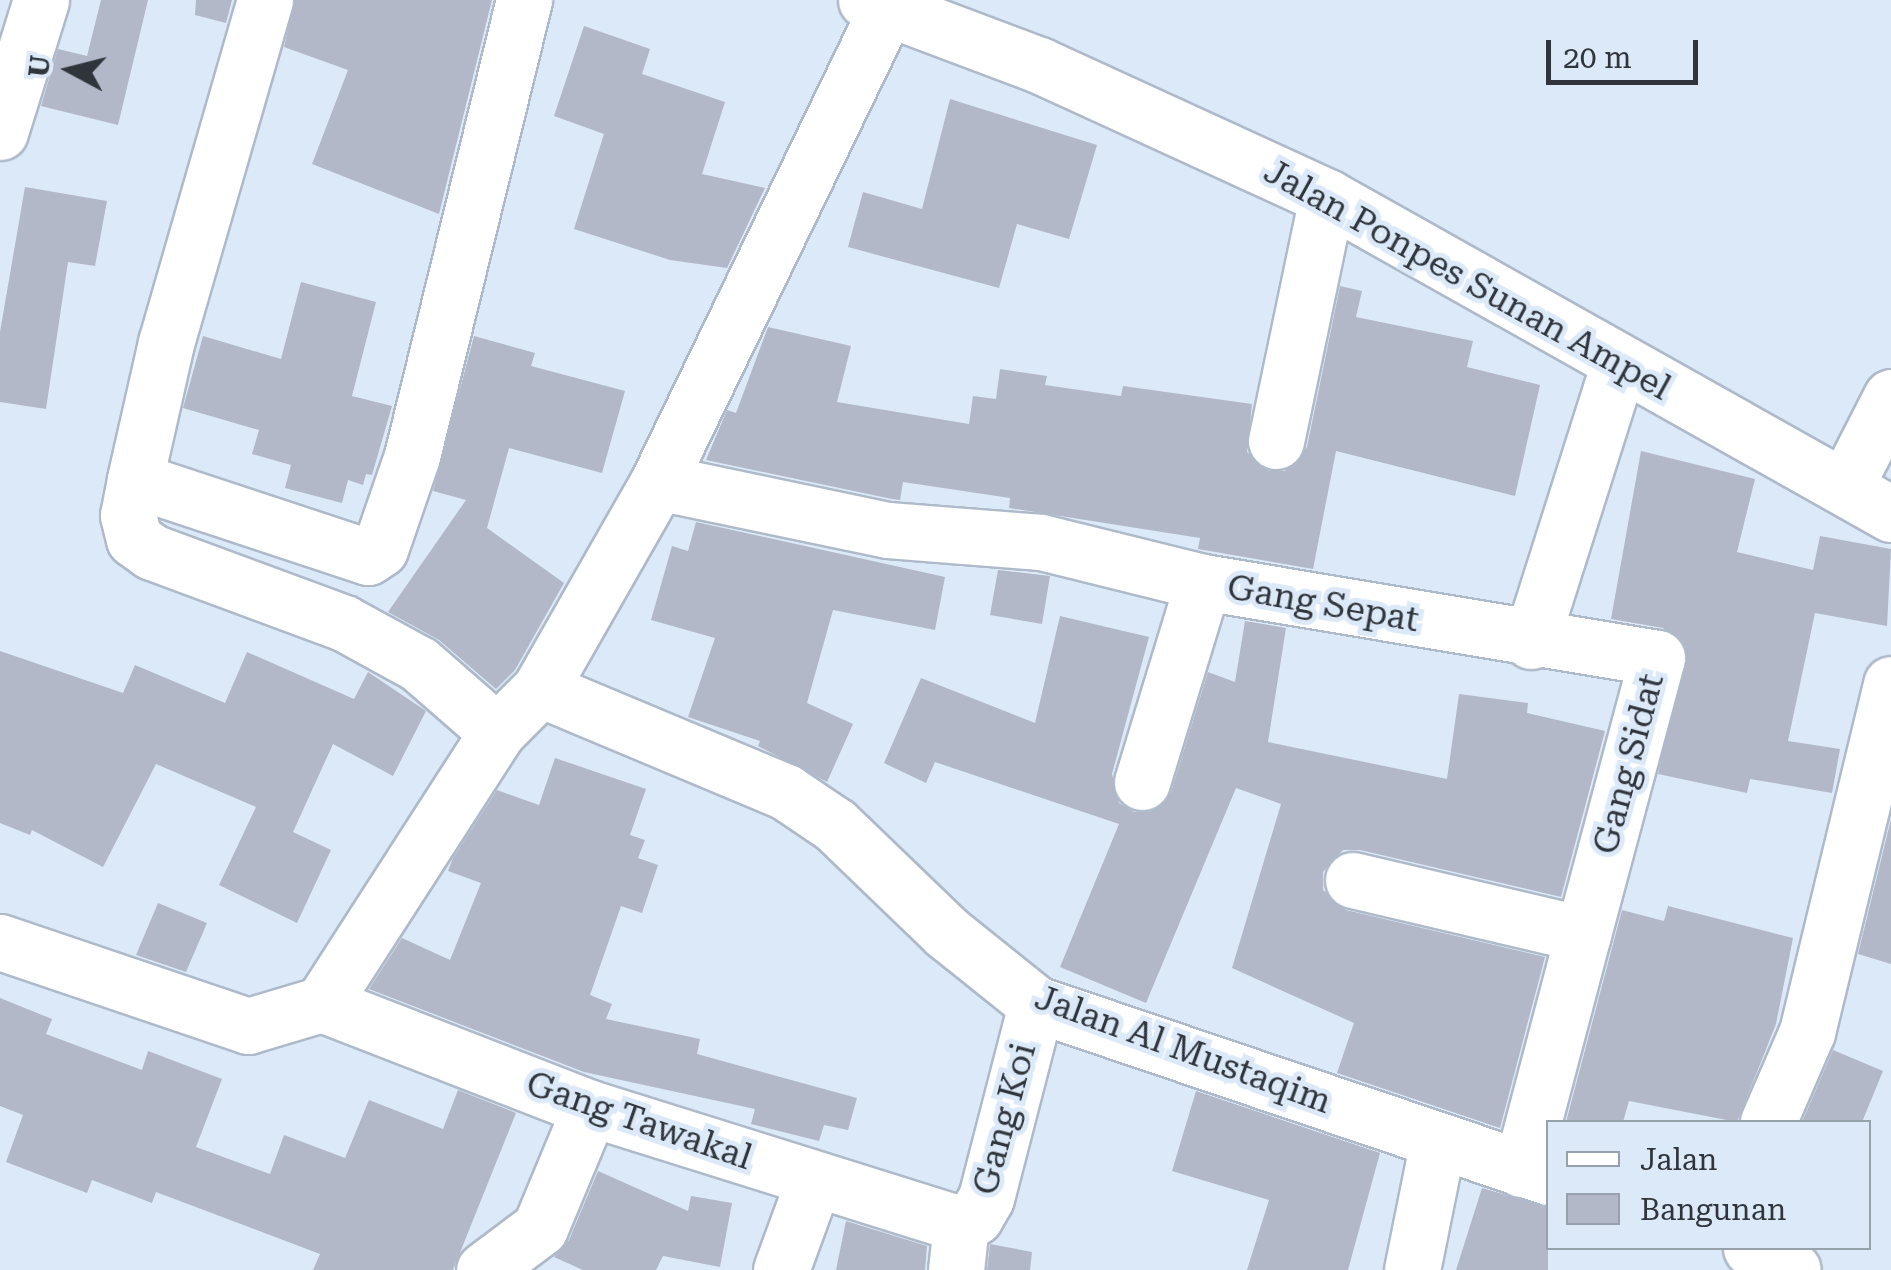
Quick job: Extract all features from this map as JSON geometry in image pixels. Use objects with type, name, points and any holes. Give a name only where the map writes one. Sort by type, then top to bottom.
[{"type":"street","points":[[0,132],[41,0]]},
{"type":"street","points":[[265,0],[166,343],[128,515],[134,539],[152,552],[344,623],[420,664],[497,732]]},
{"type":"street","points":[[134,480],[346,554],[368,557],[380,550],[412,456],[524,0]]},
{"type":"street","points":[[0,942],[248,1026],[322,1004],[497,732],[540,690],[658,482],[877,4]]},
{"type":"street","name":"Jalan Ponpes Sunan Ampel","points":[[877,4],[1039,66],[1327,196],[1618,364],[1868,501]]},
{"type":"street","points":[[1276,441],[1327,196]]},
{"type":"street","points":[[1531,641],[1618,364]]},
{"type":"street","points":[[1868,501],[1891,397]]},
{"type":"street","points":[[658,482],[888,530],[1042,542],[1203,582]]},
{"type":"street","name":"Gang Sepat","points":[[1142,782],[1203,582],[1531,641]]},
{"type":"street","name":"Gang Sidat","points":[[1531,641],[1657,658],[1583,934],[1535,1173]]},
{"type":"street","points":[[1769,1120],[1806,1032],[1891,684]]},
{"type":"street","name":"Jalan Al Mustaqim","points":[[540,690],[786,792],[835,825],[946,932],[1036,1004],[1535,1173]]},
{"type":"street","points":[[1353,880],[1583,934]]},
{"type":"street","name":"Gang Tawakal","points":[[322,1004],[590,1108],[814,1180],[958,1247]]},
{"type":"street","name":"Gang Koi","points":[[958,1247],[986,1198],[1036,1004]]},
{"type":"street","points":[[484,1270],[540,1228],[590,1108]]},
{"type":"street","points":[[1412,1270],[1438,1141]]},
{"type":"street","points":[[781,1270],[814,1180]]},
{"type":"street","points":[[1755,1250],[1794,1270]]},
{"type":"building","points":[[101,0],[148,0],[118,125],[41,106],[58,49],[87,56]]},
{"type":"building","points":[[196,0],[232,0],[226,23],[195,15]]},
{"type":"building","points":[[295,0],[492,0],[439,214],[312,164],[348,70],[284,47]]},
{"type":"building","points":[[584,26],[650,49],[642,74],[725,102],[702,174],[765,188],[727,268],[670,260],[574,229],[604,134],[554,116]]},
{"type":"building","points":[[950,99],[1097,145],[1069,239],[1017,224],[999,288],[848,247],[863,192],[922,209]]},
{"type":"building","points":[[25,187],[107,201],[95,266],[68,262],[46,409],[0,402],[0,332]]},
{"type":"building","points":[[301,282],[376,302],[352,396],[392,406],[372,475],[366,474],[363,485],[348,480],[342,503],[285,488],[291,465],[252,454],[259,430],[183,408],[203,336],[281,359]]},
{"type":"building","points":[[1340,286],[1362,291],[1356,317],[1473,341],[1467,367],[1540,385],[1515,496],[1336,451],[1313,569],[1198,549],[1200,538],[1009,508],[1010,498],[903,482],[900,500],[706,460],[727,410],[736,413],[768,327],[851,346],[837,402],[969,424],[973,396],[996,399],[1000,369],[1047,376],[1045,385],[1121,396],[1123,386],[1252,404],[1247,452],[1269,471],[1285,471],[1307,447]]},
{"type":"building","points":[[474,336],[535,353],[531,366],[625,391],[602,473],[509,448],[487,528],[564,583],[515,670],[496,689],[439,640],[388,612],[466,500],[433,491]]},
{"type":"building","points":[[1641,451],[1755,479],[1737,552],[1813,570],[1820,536],[1891,549],[1887,626],[1815,613],[1788,741],[1840,749],[1832,793],[1750,779],[1747,793],[1658,774],[1686,648],[1663,628],[1611,619]]},
{"type":"building","points":[[696,522],[945,577],[935,630],[833,610],[807,703],[853,724],[827,782],[758,746],[760,741],[688,717],[715,638],[651,620],[672,546],[688,551]]},
{"type":"building","points":[[998,570],[1050,576],[1042,624],[990,615]]},
{"type":"building","points":[[1060,616],[1149,637],[1112,774],[1119,803],[1134,812],[1150,812],[1171,792],[1208,672],[1235,682],[1245,621],[1286,628],[1268,742],[1447,779],[1459,694],[1528,703],[1527,713],[1605,731],[1561,897],[1360,850],[1343,850],[1323,872],[1323,890],[1346,910],[1545,957],[1500,1128],[1337,1073],[1354,1023],[1232,968],[1281,804],[1236,788],[1146,1003],[1060,967],[1119,824],[935,762],[926,783],[884,763],[921,678],[1035,723]]},
{"type":"building","points":[[0,651],[123,693],[135,665],[225,703],[247,652],[354,699],[368,672],[426,711],[393,776],[333,744],[293,832],[331,850],[297,923],[219,885],[256,807],[156,764],[103,867],[32,830],[30,835],[0,823]]},
{"type":"building","points":[[555,758],[646,789],[630,835],[645,840],[638,858],[658,865],[642,913],[621,906],[590,995],[612,1004],[606,1019],[700,1039],[697,1054],[857,1098],[848,1130],[824,1125],[819,1141],[751,1124],[755,1109],[584,1072],[369,989],[402,938],[450,960],[481,883],[448,871],[453,858],[497,790],[539,805]]},
{"type":"building","points":[[1891,819],[1891,964],[1858,954]]},
{"type":"building","points":[[158,903],[207,923],[186,972],[136,955]]},
{"type":"building","points":[[1668,906],[1793,938],[1776,1024],[1738,1120],[1629,1101],[1624,1120],[1567,1120],[1622,910],[1664,921]]},
{"type":"building","points":[[0,998],[52,1019],[46,1034],[142,1070],[148,1051],[222,1079],[196,1147],[270,1174],[284,1135],[345,1158],[369,1100],[443,1129],[458,1090],[516,1113],[453,1270],[313,1270],[320,1254],[156,1192],[152,1203],[92,1180],[87,1193],[6,1162],[23,1115],[0,1106]]},
{"type":"building","points":[[1833,1050],[1883,1071],[1863,1120],[1803,1120]]},
{"type":"building","points":[[1196,1091],[1380,1153],[1348,1270],[1247,1270],[1269,1200],[1172,1171]]},
{"type":"building","points":[[598,1171],[688,1211],[691,1196],[732,1203],[720,1267],[663,1256],[656,1270],[583,1270],[554,1257],[569,1240]]},
{"type":"building","points":[[1482,1188],[1546,1206],[1548,1270],[1456,1270]]},
{"type":"building","points":[[846,1221],[927,1246],[925,1270],[836,1270]]},
{"type":"building","points":[[990,1244],[1032,1252],[1030,1270],[987,1270]]}]
